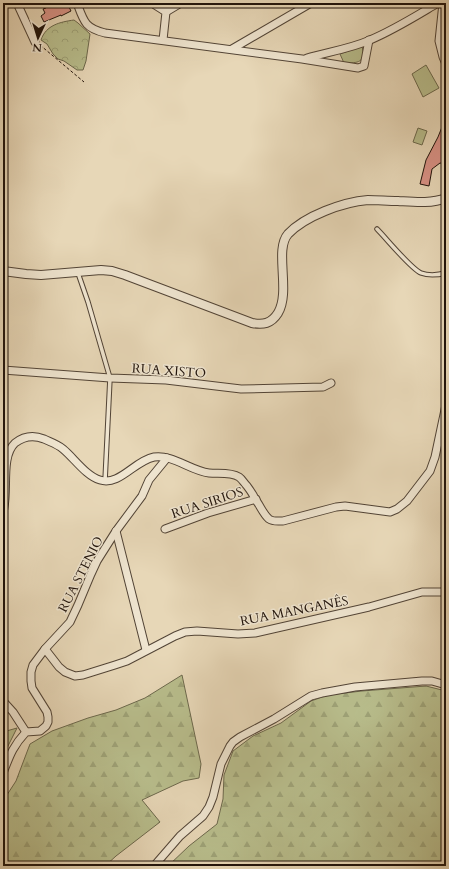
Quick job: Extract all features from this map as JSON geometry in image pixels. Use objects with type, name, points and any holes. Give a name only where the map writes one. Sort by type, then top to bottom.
[{"type":"street","points":[[17,3],[35,42]]},
{"type":"street","points":[[77,3],[83,21],[95,30],[106,33],[232,49],[358,68],[364,66],[369,40]]},
{"type":"street","points":[[154,3],[166,12]]},
{"type":"street","points":[[166,12],[181,3]]},
{"type":"street","points":[[232,49],[311,3]]},
{"type":"street","points":[[302,59],[354,46],[369,40],[438,3]]},
{"type":"street","points":[[443,3],[439,40],[446,64]]},
{"type":"street","points":[[163,40],[166,12]]},
{"type":"street","points":[[3,271],[40,275],[100,270],[112,271],[252,323],[268,323],[275,317],[281,308],[284,295],[282,249],[284,240],[302,223],[321,212],[368,200],[425,202],[446,198]]},
{"type":"street","name":"RUA XISTO","points":[[3,370],[110,378],[166,380],[251,389],[323,387],[332,383]]},
{"type":"street","points":[[3,512],[6,497],[5,465],[7,454],[15,443],[26,437],[38,437],[53,443],[61,448],[89,474],[100,480],[114,480],[141,462],[155,457],[167,458],[207,473],[234,475],[242,480],[270,520],[284,521],[336,506],[390,512],[408,501],[430,471],[435,457],[446,405]]},
{"type":"street","name":"RUA STENIO","points":[[26,732],[40,730],[46,726],[48,722],[47,712],[32,688],[30,681],[33,665],[45,649],[70,622],[91,574],[116,531],[142,496],[149,480],[167,458]]},
{"type":"street","name":"RUA SIRIOS","points":[[165,529],[208,513],[256,499]]},
{"type":"street","points":[[116,531],[146,650]]},
{"type":"street","name":"RUA MANGANÊS","points":[[45,649],[59,667],[65,672],[75,676],[83,675],[127,661],[184,632],[238,634],[255,632],[369,607],[422,592],[446,592]]},
{"type":"street","points":[[154,866],[180,836],[203,816],[209,808],[221,764],[230,746],[240,737],[274,719],[311,696],[322,693],[355,687],[422,681],[432,681],[446,685]]},
{"type":"street","points":[[3,702],[13,712],[26,732],[18,740],[11,752],[3,773]]},
{"type":"lane","points":[[377,228],[415,270],[429,275],[446,273]]},
{"type":"lane","points":[[77,272],[88,302],[110,378],[105,480]]},
{"type":"path","points":[[35,42],[84,82]]},
{"type":"green space","points":[[74,20],[90,34],[86,61],[83,70],[77,70],[64,61],[58,59],[47,44],[41,40],[46,31],[54,25]]},
{"type":"green space","points":[[362,46],[363,56],[360,61],[344,63],[340,54]]},
{"type":"green space","points":[[426,65],[439,88],[423,97],[412,74]]},
{"type":"green space","points":[[418,128],[427,131],[422,145],[413,142]]},
{"type":"green space","points":[[182,675],[201,764],[199,778],[183,781],[142,800],[160,822],[105,866],[3,866],[3,801],[16,781],[30,744],[52,731],[116,710],[145,698]]},
{"type":"green space","points":[[426,686],[446,691],[446,866],[168,866],[189,846],[217,824],[223,799],[224,775],[233,751],[253,736],[281,723],[311,701],[328,695]]},
{"type":"green space","points":[[17,728],[6,750],[3,762],[3,732]]},
{"type":"building","points":[[44,3],[67,3],[71,11],[44,22],[41,16],[45,13],[43,9],[46,8]]},
{"type":"building","points":[[446,117],[446,164],[440,163],[432,169],[429,186],[420,184],[426,160]]}]
